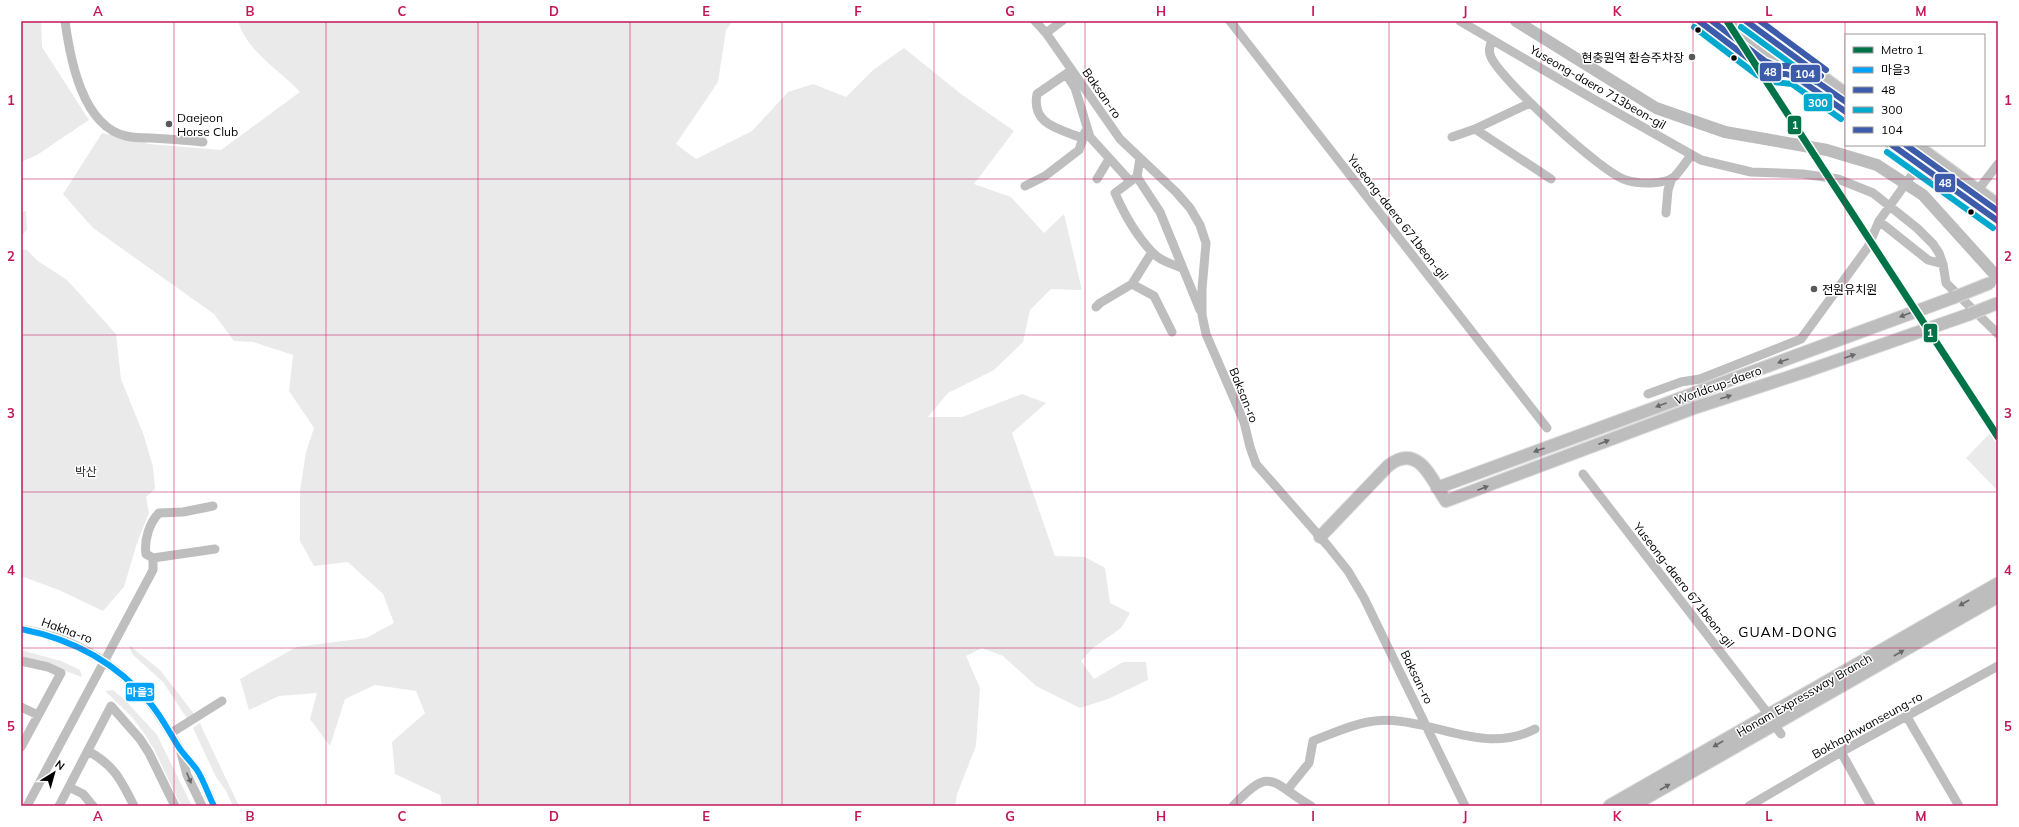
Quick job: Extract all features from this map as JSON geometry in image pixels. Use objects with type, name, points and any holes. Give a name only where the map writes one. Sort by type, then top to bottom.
[{"type":"highway","name":"Honam Expressway Branch","points":[[1610,806],[1998,584]]},
{"type":"highway","name":"Honam Expressway Branch","points":[[1631,806],[1998,596]]},
{"type":"main road","points":[[1723,21],[1845,111]]},
{"type":"main road","points":[[1747,21],[1845,93]]},
{"type":"main road","points":[[1821,94],[1836,97],[1845,103]]},
{"type":"main road","points":[[1893,146],[1916,170],[1998,221]]},
{"type":"main road","points":[[1917,146],[1998,205]]},
{"type":"main road","name":"Worldcup-daero","points":[[1998,279],[1954,297],[1437,488],[1446,501],[1697,407],[1807,371],[1998,303]]},
{"type":"main road","points":[[1320,537],[1394,461],[1401,458],[1416,461],[1427,469],[1437,488]]},
{"type":"street","points":[[65,21],[71,54],[84,97],[89,108],[113,131],[126,136],[203,142]]},
{"type":"street","name":"Baksan-ro","points":[[1035,21],[1046,33],[1069,72],[1120,139],[1176,192],[1190,208],[1200,225],[1206,243],[1202,289],[1202,315],[1206,334],[1244,422],[1256,464],[1348,571],[1364,598],[1428,726],[1465,806]]},
{"type":"street","points":[[1046,33],[1062,21]]},
{"type":"street","name":"Yuseong-daero 671beon-gil","points":[[1230,21],[1547,428]]},
{"type":"street","name":"Yuseong-daero 713beon-gil","points":[[1460,21],[1691,156],[1718,165],[1751,172],[1803,174],[1838,179],[1891,203],[1933,244],[1943,264],[1946,283],[1998,334]]},
{"type":"street","points":[[1492,40],[1489,51],[1492,58],[1530,103],[1610,173],[1626,180],[1643,183],[1662,181],[1672,178]]},
{"type":"street","points":[[1082,138],[1050,126],[1042,120],[1035,101],[1037,94],[1069,72],[1086,129],[1090,137],[1109,159],[1134,179],[1160,212],[1202,315]]},
{"type":"street","points":[[1452,137],[1475,129],[1530,103]]},
{"type":"street","points":[[1026,186],[1045,176],[1079,150],[1086,129]]},
{"type":"street","points":[[1475,129],[1551,178]]},
{"type":"street","points":[[1666,213],[1668,190],[1672,178],[1691,156]]},
{"type":"street","points":[[1140,158],[1134,179],[1115,193],[1121,208],[1152,252],[1166,262],[1182,268]]},
{"type":"street","points":[[1097,179],[1109,159]]},
{"type":"street","points":[[1978,190],[1998,164]]},
{"type":"street","points":[[1648,394],[1681,382],[1700,379],[1801,339],[1868,247],[1879,221],[1916,170]]},
{"type":"street","points":[[1879,221],[1928,260],[1943,264]]},
{"type":"street","points":[[1096,307],[1100,303],[1132,284],[1152,252]]},
{"type":"street","points":[[1132,284],[1154,296],[1172,332]]},
{"type":"street","name":"Yuseong-daero 671beon-gil","points":[[1582,474],[1766,711]]},
{"type":"street","points":[[213,506],[183,512],[159,513],[153,522],[145,547],[146,554],[153,558],[215,549]]},
{"type":"street","points":[[21,802],[27,806],[153,570],[153,558]]},
{"type":"street","name":"Hakha-ro","points":[[21,629],[71,642],[105,660],[150,703],[171,733],[180,749],[197,771],[214,806]]},
{"type":"street","points":[[21,661],[48,667],[61,673],[21,747]]},
{"type":"street","name":"Bokhaphwanseung-ro","points":[[1749,806],[1841,752],[1998,666]]},
{"type":"street","points":[[171,733],[222,701]]},
{"type":"street","points":[[59,806],[112,706],[140,739],[149,753],[175,806]]},
{"type":"street","points":[[21,707],[38,716]]},
{"type":"street","points":[[1907,717],[1959,806]]},
{"type":"street","points":[[1288,789],[1309,763],[1313,741],[1357,724],[1376,720],[1398,721],[1428,726],[1480,739],[1520,736],[1534,728]]},
{"type":"street","name":"Hakha-ro","points":[[180,749],[187,775],[202,806]]},
{"type":"street","points":[[88,751],[107,762],[114,770],[121,780],[134,806]]},
{"type":"street","points":[[1841,752],[1871,806]]},
{"type":"street","points":[[1233,806],[1248,790],[1263,781],[1274,782],[1288,789],[1311,806]]},
{"type":"street","points":[[69,787],[83,794],[93,806]]},
{"type":"green space","points":[[21,21],[41,21],[42,47],[89,120],[37,155],[21,162]]},
{"type":"green space","points":[[238,21],[733,21],[726,30],[718,82],[676,144],[696,159],[752,131],[788,92],[813,84],[846,97],[873,70],[904,48],[961,94],[1014,131],[974,184],[1011,197],[1044,233],[1064,214],[1082,290],[1051,289],[1030,310],[1023,342],[994,370],[948,393],[928,417],[962,417],[1022,394],[1046,403],[1012,433],[1055,556],[1085,557],[1105,568],[1110,603],[1130,613],[1121,628],[1093,648],[1081,661],[1094,679],[1123,662],[1146,662],[1148,680],[1108,699],[1080,708],[1036,686],[1003,656],[982,648],[966,656],[980,688],[976,746],[957,794],[955,806],[442,806],[440,795],[395,774],[392,742],[425,713],[416,691],[375,685],[345,699],[330,746],[310,719],[317,693],[279,696],[249,710],[240,679],[296,647],[366,638],[394,623],[383,594],[348,562],[314,566],[300,541],[300,491],[306,452],[314,428],[289,391],[293,355],[253,342],[234,341],[214,314],[93,228],[63,194],[102,133],[149,144],[221,150],[300,92],[256,51],[243,32]]},
{"type":"green space","points":[[26,211],[27,230],[21,236],[21,212]]},
{"type":"green space","name":"박산","points":[[21,249],[27,250],[38,261],[67,280],[116,334],[121,379],[144,436],[153,467],[155,489],[146,497],[149,513],[137,543],[124,587],[103,611],[59,590],[21,576]]},
{"type":"green space","points":[[1998,425],[1998,491],[1966,458]]},
{"type":"green space","points":[[129,645],[160,670],[195,715],[188,720],[163,682],[132,654]]},
{"type":"green space","points":[[21,650],[61,661],[80,670],[82,677],[49,665],[21,658]]},
{"type":"green space","points":[[113,690],[125,700],[157,735],[192,806],[181,806],[154,749],[144,733],[132,717],[105,691]]},
{"type":"green space","points":[[200,723],[239,806],[233,806],[226,791],[216,777],[193,728]]},
{"type":"waterway","points":[[1516,21],[1656,108],[1725,132],[1827,150],[1877,165],[1923,195],[1998,278]]},
{"type":"metro line","name":"1","points":[[1727,21],[1998,437]]},
{"type":"transit line","name":"48","points":[[1699,21],[1761,68],[1775,74],[1786,74],[1796,77],[1845,111]]},
{"type":"transit line","name":"104","points":[[1712,21],[1765,61],[1777,66],[1788,66],[1800,70],[1845,101]]},
{"type":"transit line","name":"48","points":[[1746,21],[1821,76]]},
{"type":"transit line","name":"104","points":[[1760,21],[1826,70]]},
{"type":"transit line","name":"300","points":[[1694,27],[1757,75],[1773,82],[1792,84],[1841,119]]},
{"type":"transit line","name":"300","points":[[1741,27],[1816,82]]},
{"type":"transit line","name":"48","points":[[1893,146],[1998,221]]},
{"type":"transit line","name":"104","points":[[1907,146],[1998,211]]},
{"type":"transit line","name":"300","points":[[1887,152],[1993,228]]},
{"type":"transit line","name":"마을3","points":[[21,629],[40,633],[76,646],[108,665],[123,676],[154,708],[180,749],[197,770],[214,806]]},
{"type":"place","name":"현충원역 환승주차장","points":[[1692,57]]},
{"type":"place","name":"Daejeon Horse Club","points":[[169,124]]},
{"type":"place","name":"전원유치원","points":[[1814,289]]},
{"type":"district","name":"GUAM-DONG","points":[[1788,632]]}]
